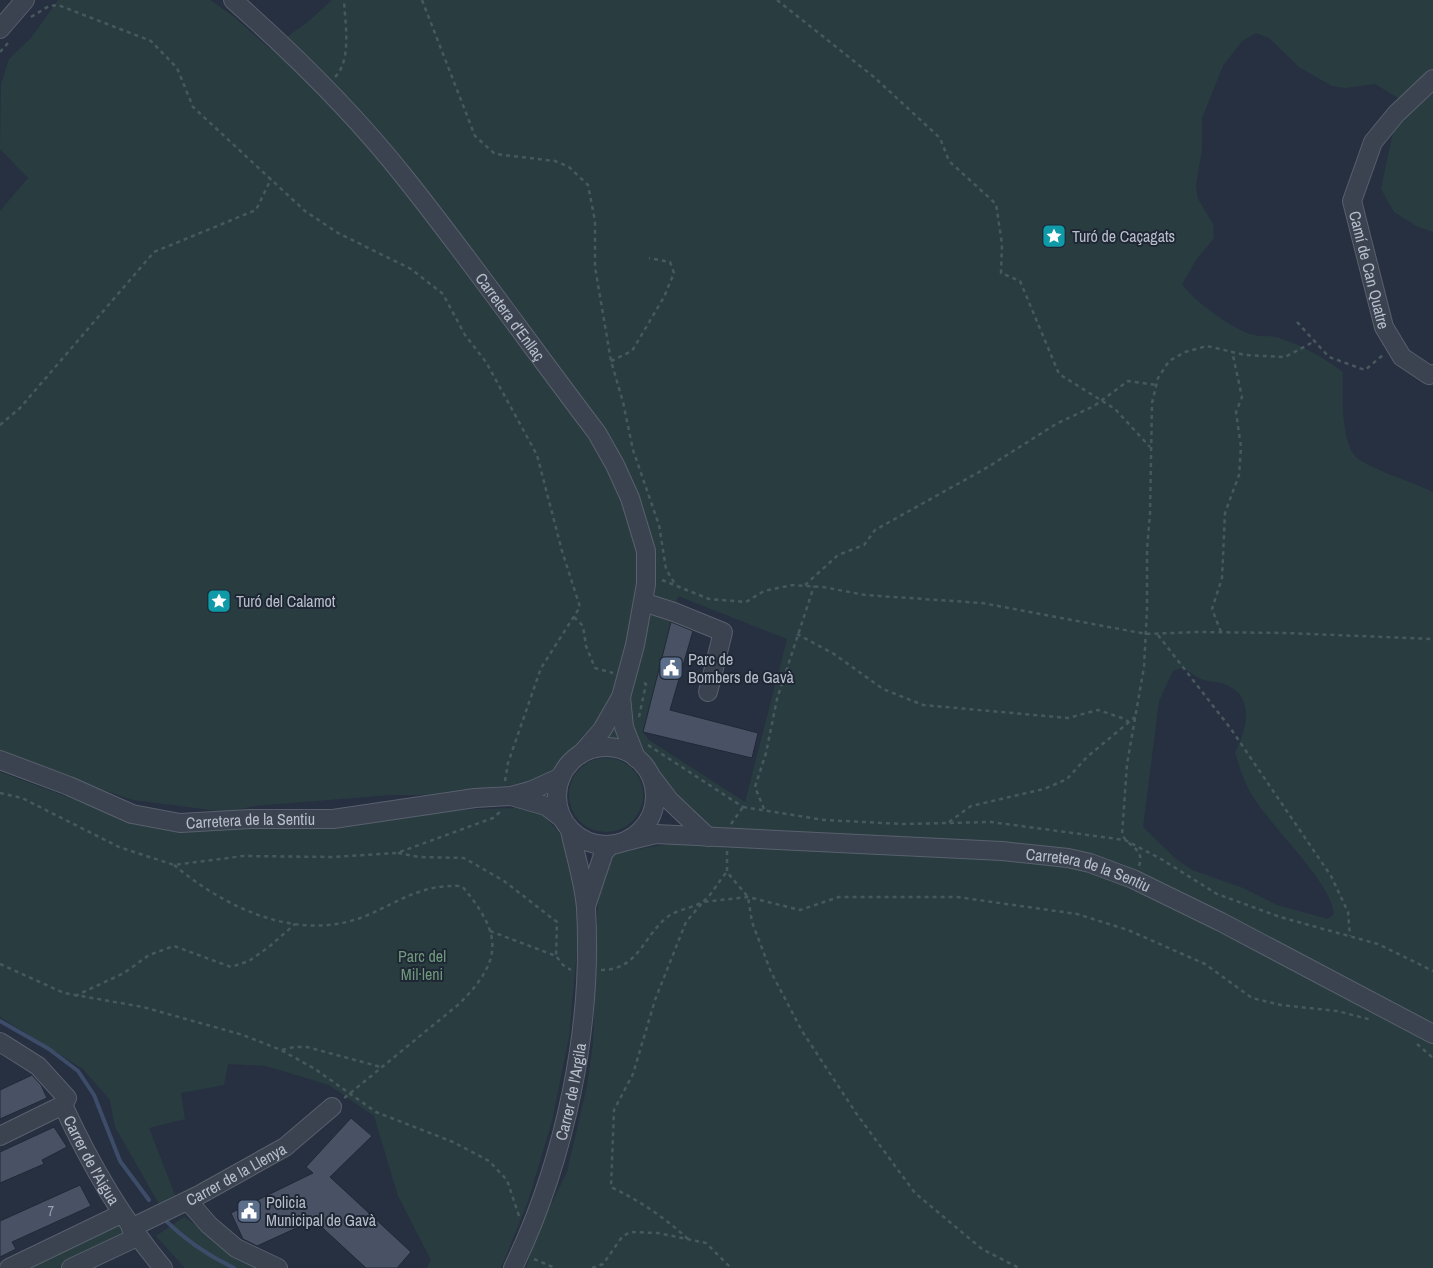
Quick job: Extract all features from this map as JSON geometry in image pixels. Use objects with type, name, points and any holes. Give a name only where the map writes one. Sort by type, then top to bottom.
[{"type":"street","name":"Carretera d'Enllaç","points":[[233,0],[270,32],[325,87],[406,178],[597,433],[616,465],[630,498],[646,551],[644,595],[635,645],[621,698],[602,730],[581,754]]},
{"type":"street","points":[[0,29],[20,5]]},
{"type":"street","name":"Camí de Can Quatre","points":[[1433,79],[1396,114],[1373,142],[1352,201],[1384,327],[1402,356],[1429,375],[1433,374]]},
{"type":"street","points":[[644,595],[674,612],[723,632],[708,692]]},
{"type":"street","name":"Carretera d'Enllaç","points":[[621,698],[624,727],[636,758]]},
{"type":"street","points":[[652,777],[655,792],[654,807],[649,821],[639,833],[619,843],[596,844],[582,839],[566,824],[558,805],[557,791],[561,777],[569,764],[581,754],[595,748],[609,747],[624,750],[636,758],[652,777],[669,800],[708,837]]},
{"type":"street","name":"Carretera de la Sentiu","points":[[0,760],[69,786],[132,814],[180,823],[250,819],[333,819],[507,796],[530,791],[561,777]]},
{"type":"street","name":"Carretera de la Sentiu","points":[[507,796],[546,806],[566,824]]},
{"type":"street","name":"Carrer de l'Argila","points":[[513,1268],[547,1185],[569,1105],[585,999],[586,906],[566,824]]},
{"type":"street","name":"Carretera de la Sentiu","points":[[619,843],[656,834],[1002,851],[1068,858],[1090,863],[1133,879],[1221,922],[1433,1034]]},
{"type":"street","name":"Carrer de l'Argila","points":[[586,906],[604,852],[619,843]]},
{"type":"street","name":"Carrer de l'Aigua","points":[[0,1042],[38,1066],[67,1098],[63,1105],[86,1155],[129,1226],[163,1268]]},
{"type":"street","points":[[0,1136],[63,1105]]},
{"type":"street","name":"Carrer de la Llenya","points":[[129,1226],[188,1201],[284,1147],[332,1106]]},
{"type":"street","points":[[188,1201],[210,1225],[236,1248],[278,1268]]},
{"type":"street","points":[[9,1268],[129,1226]]},
{"type":"street","points":[[71,1268],[129,1226]]},
{"type":"path","points":[[325,87],[342,70],[346,44],[344,0]]},
{"type":"path","points":[[422,0],[475,136],[495,154],[554,161],[569,167],[588,185],[595,221],[595,267],[611,362],[634,450],[659,525],[666,569],[676,586]]},
{"type":"path","points":[[777,0],[874,77],[940,138],[949,161],[996,204],[1002,244],[1001,273],[1020,281],[1059,374],[1115,408],[1151,448]]},
{"type":"path","points":[[20,5],[29,19],[43,9],[58,5],[81,12],[151,41],[177,68],[193,107],[311,216],[338,233],[411,269],[443,294],[465,335],[486,362],[537,455],[562,551],[580,607],[541,668],[508,763],[507,796],[501,812],[493,818],[397,853]]},
{"type":"path","points":[[0,424],[20,408],[154,252],[256,210],[271,179]]},
{"type":"path","points":[[611,362],[632,351],[664,297],[674,273],[670,262],[649,258]]},
{"type":"path","points":[[1297,322],[1329,357],[1365,370],[1380,358],[1393,342]]},
{"type":"path","points":[[1133,879],[1142,858],[1140,853],[1122,835],[1126,771],[1144,667],[1152,403],[1158,378],[1169,361],[1185,352],[1207,346],[1246,355],[1285,358],[1314,341]]},
{"type":"path","points":[[1221,632],[1212,609],[1222,578],[1225,513],[1239,475],[1241,447],[1236,412],[1242,397],[1232,351]]},
{"type":"path","points":[[804,586],[838,555],[864,545],[875,530],[988,467],[1056,424],[1094,406],[1128,381],[1156,385]]},
{"type":"path","points":[[644,595],[660,580],[709,599],[746,602],[764,591],[792,585],[814,586],[865,595],[982,603],[1146,634],[1221,632],[1433,639]]},
{"type":"path","points":[[764,809],[755,787],[766,753],[777,699],[814,586]]},
{"type":"path","points":[[574,617],[583,626],[586,646],[594,668],[615,674]]},
{"type":"path","points":[[798,634],[834,654],[883,689],[923,705],[1068,718],[1098,710],[1129,722]]},
{"type":"path","points":[[1158,634],[1231,729],[1331,876],[1348,912],[1350,936]]},
{"type":"path","points":[[638,681],[646,684],[638,721]]},
{"type":"path","points":[[948,823],[971,806],[1044,789],[1067,779],[1087,757],[1136,716]]},
{"type":"path","points":[[642,741],[743,807]]},
{"type":"path","points":[[0,793],[22,798],[119,847],[174,865],[190,879],[225,900],[260,917],[314,926],[345,923],[429,888],[446,885],[462,886],[486,920],[493,941],[492,961],[475,987],[459,1004],[351,1093],[332,1106]]},
{"type":"path","points":[[688,1239],[654,1211],[611,1187],[614,1110],[633,1074],[655,1000],[686,922],[727,872],[728,838]]},
{"type":"path","points":[[174,865],[243,856],[333,857],[397,853],[419,857],[464,858],[504,881],[557,922],[556,956]]},
{"type":"path","points":[[727,872],[748,897],[752,922],[771,972],[802,1031],[909,1185],[915,1193],[982,1249],[1019,1268]]},
{"type":"path","points":[[600,970],[614,970],[630,962],[643,943],[670,915],[703,902],[748,897],[800,910],[839,897],[957,897],[1077,914],[1128,930],[1205,964],[1252,998],[1281,1005],[1337,1010],[1375,1021]]},
{"type":"path","points":[[74,996],[124,972],[149,954],[174,946],[231,967],[248,961],[270,946],[295,924]]},
{"type":"path","points":[[490,931],[556,956],[569,970],[577,970]]},
{"type":"path","points":[[0,964],[74,996],[144,1006],[243,1034],[315,1068],[376,1112],[453,1142],[489,1161],[507,1180],[526,1240],[528,1256],[555,1268]]},
{"type":"path","points":[[1416,1043],[1433,1058]]},
{"type":"path","points":[[280,1050],[294,1046],[306,1047],[381,1067]]},
{"type":"path","points":[[592,1268],[603,1264],[622,1237],[630,1232],[658,1233],[706,1243],[731,1268]]},
{"type":"green space","points":[[58,0],[210,0],[233,16],[270,49],[309,21],[332,0],[1433,0],[1433,232],[1418,227],[1394,212],[1381,189],[1400,99],[1375,84],[1345,88],[1332,86],[1299,67],[1269,38],[1256,33],[1242,41],[1223,66],[1202,118],[1202,149],[1196,186],[1198,199],[1213,224],[1214,238],[1196,260],[1182,284],[1205,306],[1244,332],[1253,335],[1276,337],[1296,344],[1343,372],[1345,428],[1350,449],[1355,456],[1369,465],[1433,492],[1433,1268],[526,1268],[538,1231],[567,1172],[587,1086],[593,1044],[598,897],[612,853],[670,844],[717,842],[674,790],[595,733],[557,769],[528,783],[422,795],[390,795],[254,806],[227,812],[133,800],[33,766],[0,752],[0,211],[28,178],[0,149],[1,84],[9,59],[31,38]],"holes":[[[678,596],[787,639],[745,802],[649,740],[643,732]],[[1181,668],[1201,679],[1224,684],[1241,697],[1245,705],[1245,725],[1235,753],[1247,786],[1267,816],[1321,884],[1330,900],[1334,914],[1328,919],[1277,905],[1243,888],[1192,870],[1176,859],[1143,827],[1159,701],[1173,671]]]},
{"type":"green space","points":[[606,758],[627,764],[637,774],[643,795],[637,816],[627,826],[606,832],[585,826],[575,816],[569,795],[575,774],[585,764]]},
{"type":"green space","name":"Parc del Mil·leni","points":[[0,772],[143,825],[194,831],[477,809],[521,808],[542,814],[565,839],[575,871],[579,928],[569,1037],[552,1121],[528,1201],[501,1268],[427,1268],[431,1260],[398,1196],[374,1116],[329,1085],[266,1066],[228,1064],[224,1085],[181,1093],[185,1119],[149,1128],[175,1195],[159,1204],[115,1127],[110,1100],[83,1069],[0,1017]]},
{"type":"green space","points":[[184,1217],[245,1260],[260,1268],[185,1268],[156,1236]]},
{"type":"green space","points":[[118,1221],[129,1236],[62,1268],[20,1268]]},
{"type":"building","name":"Parc de Bombers de Gavà","points":[[671,622],[693,631],[670,710],[758,733],[752,758],[643,732]]},
{"type":"building","points":[[32,1075],[41,1085],[47,1098],[0,1119],[0,1090]]},
{"type":"building","points":[[351,1118],[372,1136],[330,1177],[411,1252],[397,1268],[366,1268],[314,1220],[257,1246],[243,1239],[231,1213],[313,1173],[306,1167]]},
{"type":"building","points":[[54,1127],[67,1147],[42,1160],[44,1164],[0,1183],[0,1152]]},
{"type":"building","points":[[80,1185],[91,1206],[12,1242],[16,1249],[0,1257],[0,1221]]},
{"type":"waterway","points":[[0,1021],[49,1049],[78,1071],[94,1095],[120,1161],[149,1200]]},
{"type":"waterway","points":[[164,1219],[197,1246],[234,1268]]},
{"type":"place","name":"Turó de Caçagats","points":[[1054,236]]},
{"type":"place","name":"Turó del Calamot","points":[[219,601]]},
{"type":"place","name":"Parc de Bombers de Gavà","points":[[671,668]]},
{"type":"place","name":"Policia Municipal de Gavà","points":[[249,1211]]}]
